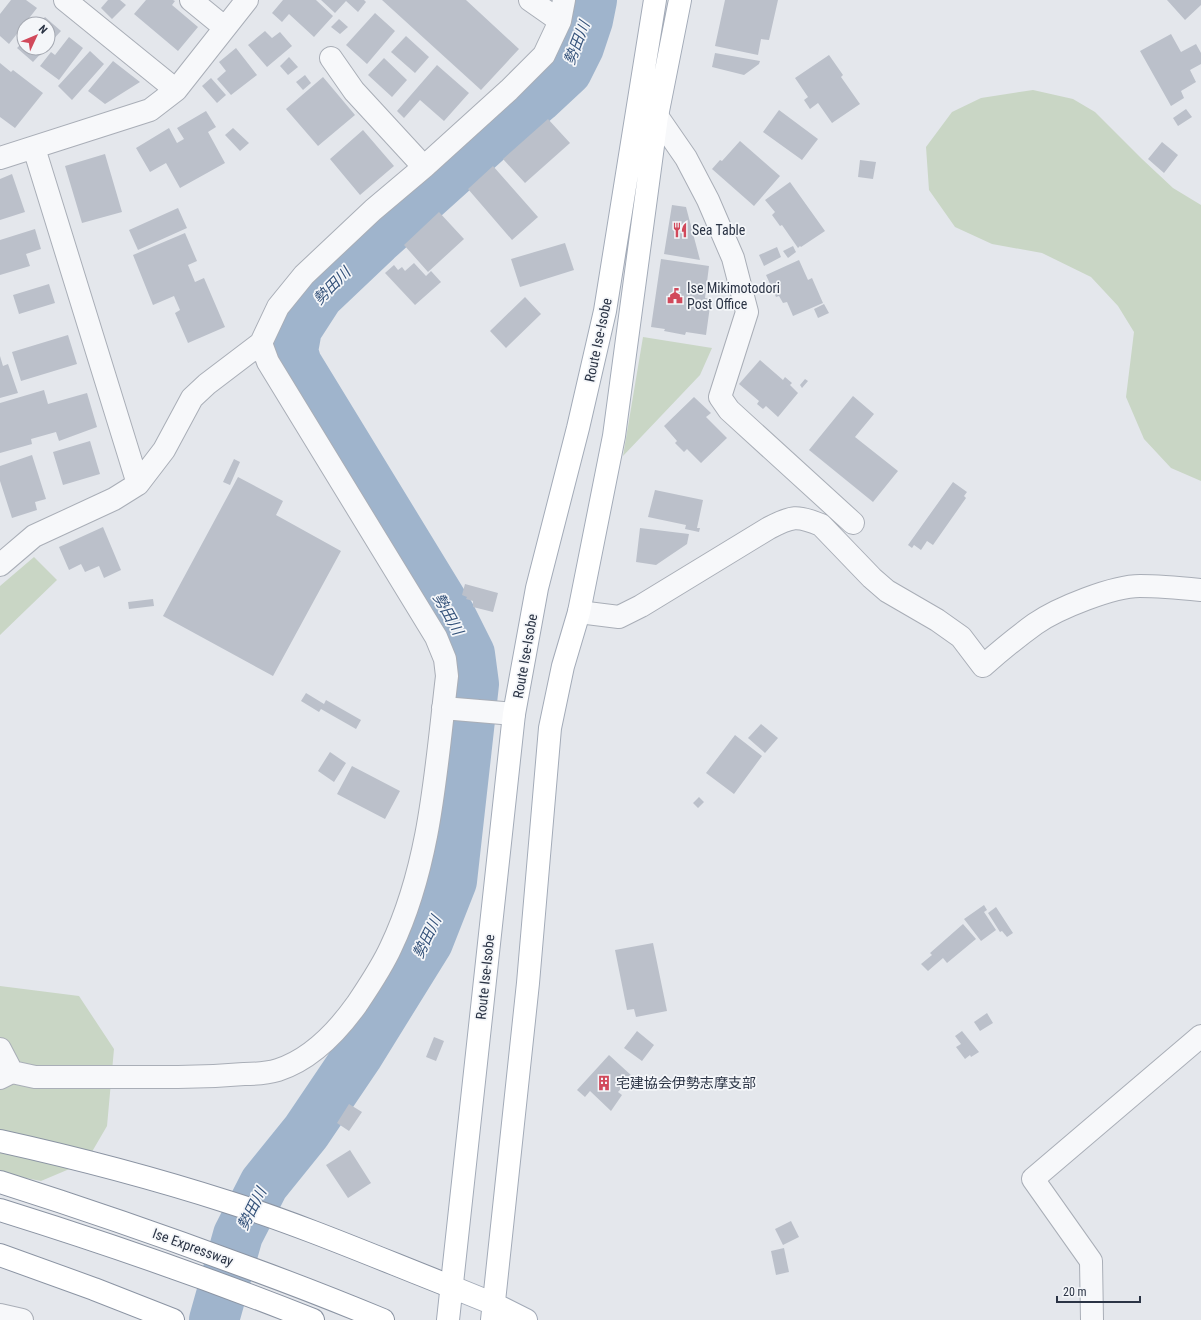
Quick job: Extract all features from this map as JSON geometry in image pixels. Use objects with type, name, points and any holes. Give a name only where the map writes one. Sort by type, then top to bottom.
[{"type":"main road","name":"Route Ise-Isobe","points":[[448,1320],[504,714],[578,428],[605,311],[654,0]]},
{"type":"main road","name":"Route Ise-Isobe","points":[[493,1312],[528,983],[550,728],[563,666],[579,612],[614,436],[657,116],[680,0]]},
{"type":"main road","points":[[0,1141],[46,1151],[228,1202],[279,1219],[452,1287],[493,1312],[526,1320]]},
{"type":"main road","name":"Ise Expressway","points":[[0,1182],[191,1246],[286,1281],[383,1320]]},
{"type":"main road","name":"Ise Expressway","points":[[0,1210],[74,1233],[183,1271],[313,1320]]},
{"type":"main road","points":[[0,1255],[94,1289],[173,1320]]},
{"type":"street","points":[[65,0],[176,90]]},
{"type":"street","points":[[191,0],[224,27]]},
{"type":"street","points":[[4,152],[34,148],[150,110],[176,90],[246,0]]},
{"type":"street","points":[[0,565],[34,536],[114,499],[138,484],[164,450],[192,398],[207,384],[261,343],[278,307],[304,275],[373,210],[424,167],[509,90],[544,55],[562,10],[530,0]]},
{"type":"street","points":[[331,58],[354,91],[424,167]]},
{"type":"street","points":[[657,116],[686,158],[708,200],[733,258],[748,312],[720,397],[728,410],[853,523]]},
{"type":"street","points":[[34,148],[138,484]]},
{"type":"street","points":[[0,1049],[6,1075],[35,1077],[207,1077],[253,1074],[278,1070],[317,1049],[333,1034],[348,1016],[391,948],[416,884],[428,830],[448,708],[447,670],[445,659],[436,637],[268,362],[261,343]]},
{"type":"street","points":[[579,612],[619,617],[640,606],[769,528],[785,520],[797,517],[810,520],[821,525],[872,578],[887,591],[937,620],[961,637],[983,666],[1012,641],[1037,623],[1069,606],[1100,594],[1139,586],[1201,590]]},
{"type":"street","points":[[448,708],[504,714]]},
{"type":"street","points":[[1092,1320],[1091,1262],[1033,1179],[1201,1036]]},
{"type":"street","points":[[0,1315],[22,1320]]},
{"type":"green space","points":[[1033,90],[1073,99],[1095,112],[1173,188],[1201,205],[1201,481],[1171,468],[1144,439],[1126,397],[1134,332],[1118,306],[1091,277],[1042,253],[992,244],[955,227],[929,190],[926,147],[952,112],[981,98]]},
{"type":"green space","points":[[643,337],[712,348],[700,375],[623,456]]},
{"type":"green space","points":[[34,557],[57,580],[0,635],[0,586]]},
{"type":"green space","points":[[0,986],[79,996],[114,1049],[107,1126],[86,1162],[41,1181],[0,1173]]},
{"type":"building","points":[[11,0],[26,0],[37,8],[31,16],[16,16],[16,35],[9,44],[0,36],[0,14]]},
{"type":"building","points":[[108,0],[120,0],[126,5],[112,19],[101,8]]},
{"type":"building","points":[[146,0],[175,1],[172,5],[198,27],[178,51],[134,14]]},
{"type":"building","points":[[283,0],[316,0],[333,16],[314,37],[289,14],[282,22],[272,13]]},
{"type":"building","points":[[321,0],[364,0],[366,2],[358,12],[346,1],[335,13]]},
{"type":"building","points":[[382,0],[466,0],[519,49],[481,90]]},
{"type":"building","points":[[725,0],[778,0],[769,40],[761,39],[758,55],[715,46]]},
{"type":"building","points":[[1167,0],[1201,0],[1201,5],[1185,20]]},
{"type":"building","points":[[375,13],[395,31],[367,64],[346,45]]},
{"type":"building","points":[[339,19],[348,27],[340,34],[331,27]]},
{"type":"building","points":[[56,27],[61,31],[56,36]]},
{"type":"building","points":[[265,31],[272,38],[280,32],[292,46],[267,67],[248,45]]},
{"type":"building","points":[[1171,34],[1181,52],[1196,44],[1201,53],[1201,64],[1190,70],[1196,82],[1181,91],[1184,98],[1171,106],[1140,51]]},
{"type":"building","points":[[406,36],[429,57],[415,73],[391,52]]},
{"type":"building","points":[[69,37],[83,48],[59,80],[40,66],[48,56],[56,56],[56,54]]},
{"type":"building","points":[[236,48],[257,75],[231,95],[217,79],[226,71],[219,62]]},
{"type":"building","points":[[90,51],[104,64],[72,100],[58,86]]},
{"type":"building","points":[[715,53],[760,61],[759,64],[744,75],[712,67]]},
{"type":"building","points":[[829,55],[843,75],[841,77],[860,104],[832,123],[818,103],[810,109],[804,100],[808,97],[795,78]]},
{"type":"building","points":[[26,56],[39,56],[33,62]]},
{"type":"building","points":[[289,57],[298,67],[288,75],[280,66]]},
{"type":"building","points":[[384,58],[407,80],[392,97],[368,75]]},
{"type":"building","points":[[113,61],[140,82],[105,104],[88,91]]},
{"type":"building","points":[[0,63],[11,72],[13,70],[43,93],[15,128],[0,117]]},
{"type":"building","points":[[437,65],[469,93],[444,121],[420,100],[404,118],[397,111]]},
{"type":"building","points":[[305,75],[311,83],[303,90],[296,82]]},
{"type":"building","points":[[323,77],[355,115],[318,146],[286,109]]},
{"type":"building","points":[[211,78],[226,95],[217,103],[202,86]]},
{"type":"building","points":[[1186,109],[1192,117],[1178,126],[1173,118]]},
{"type":"building","points":[[779,110],[818,139],[802,160],[763,132]]},
{"type":"building","points":[[206,111],[216,127],[208,132],[225,163],[180,188],[166,163],[150,172],[136,148],[169,128],[177,143],[184,139],[177,128]]},
{"type":"building","points":[[548,119],[570,143],[525,183],[503,159]]},
{"type":"building","points":[[233,128],[249,143],[240,151],[225,135]]},
{"type":"building","points":[[363,130],[394,166],[360,195],[330,159]]},
{"type":"building","points":[[740,141],[780,176],[754,206],[712,169],[720,160],[722,161]]},
{"type":"building","points":[[1162,142],[1178,155],[1164,173],[1148,159]]},
{"type":"building","points":[[105,154],[122,212],[82,223],[65,166]]},
{"type":"building","points":[[860,160],[876,162],[873,179],[858,177]]},
{"type":"building","points":[[493,166],[538,217],[512,240],[468,189]]},
{"type":"building","points":[[12,174],[25,212],[0,220],[0,179]]},
{"type":"building","points":[[790,182],[825,231],[798,248],[782,225],[780,226],[772,215],[775,212],[765,200]]},
{"type":"building","name":"Sea Table","points":[[672,205],[686,207],[700,260],[664,254]]},
{"type":"building","points":[[178,208],[187,228],[138,250],[129,230]]},
{"type":"building","points":[[439,212],[464,239],[428,272],[404,245]]},
{"type":"building","points":[[35,229],[41,249],[26,254],[30,266],[0,275],[0,240]]},
{"type":"building","points":[[185,233],[197,261],[188,265],[195,282],[204,278],[225,327],[188,343],[175,313],[180,310],[174,296],[153,305],[133,255]]},
{"type":"building","points":[[565,243],[574,270],[520,287],[511,259]]},
{"type":"building","points":[[793,246],[796,252],[788,258],[783,251]]},
{"type":"building","points":[[777,247],[781,257],[764,266],[759,255]]},
{"type":"building","points":[[661,259],[709,266],[705,298],[711,299],[706,335],[686,332],[685,335],[664,331],[665,329],[651,327]]},
{"type":"building","points":[[799,260],[808,280],[812,278],[823,303],[793,316],[787,302],[783,303],[779,296],[776,297],[766,275]]},
{"type":"building","points":[[414,263],[426,276],[431,271],[441,282],[415,305],[385,273],[394,265],[398,270],[402,267],[405,271]]},
{"type":"building","points":[[49,284],[55,303],[19,314],[13,295]]},
{"type":"building","points":[[525,297],[541,314],[506,348],[490,331]]},
{"type":"building","points":[[824,304],[829,313],[818,318],[814,309]]},
{"type":"building","points":[[68,335],[77,364],[21,381],[12,352]]},
{"type":"building","points":[[0,356],[3,366],[8,364],[18,393],[0,398]]},
{"type":"building","points":[[760,360],[783,380],[785,377],[792,383],[790,385],[798,393],[778,417],[766,406],[763,409],[757,404],[759,401],[739,384]]},
{"type":"building","points":[[805,379],[808,381],[802,388],[800,385]]},
{"type":"building","points":[[44,390],[48,404],[87,393],[97,427],[59,441],[56,432],[31,439],[32,444],[0,453],[0,403]]},
{"type":"building","points":[[853,396],[874,414],[855,437],[898,471],[873,502],[809,450]]},
{"type":"building","points":[[694,397],[711,413],[706,417],[727,438],[701,463],[687,449],[684,452],[675,443],[677,441],[664,426]]},
{"type":"building","points":[[90,441],[100,474],[63,485],[53,452]]},
{"type":"building","points":[[32,455],[46,499],[35,502],[37,510],[12,518],[0,481],[0,466]]},
{"type":"building","points":[[234,459],[240,462],[230,485],[223,482]]},
{"type":"building","points":[[238,477],[283,501],[276,515],[341,551],[273,676],[163,616]]},
{"type":"building","points":[[953,482],[967,492],[964,496],[966,498],[933,545],[927,541],[921,550],[914,545],[912,548],[908,545]]},
{"type":"building","points":[[655,490],[703,500],[697,528],[700,528],[699,532],[685,529],[686,525],[648,517]]},
{"type":"building","points":[[103,527],[121,570],[104,578],[99,566],[85,572],[81,564],[69,570],[59,547]]},
{"type":"building","points":[[640,528],[689,534],[687,544],[656,565],[636,562]]},
{"type":"building","points":[[465,584],[498,593],[493,612],[473,607],[473,601],[466,599],[467,597],[462,595]]},
{"type":"building","points":[[153,599],[154,606],[129,609],[128,602]]},
{"type":"building","points":[[306,693],[324,704],[326,700],[361,720],[356,729],[321,709],[319,712],[301,701]]},
{"type":"building","points":[[761,724],[778,738],[765,753],[748,738]]},
{"type":"building","points":[[735,735],[762,756],[734,794],[706,773]]},
{"type":"building","points":[[330,752],[346,763],[334,782],[318,771]]},
{"type":"building","points":[[352,766],[400,791],[385,819],[337,794]]},
{"type":"building","points":[[699,797],[704,802],[698,808],[693,803]]},
{"type":"building","points":[[984,905],[987,910],[984,912],[996,930],[981,941],[964,919]]},
{"type":"building","points":[[996,907],[1013,933],[1007,937],[1002,931],[1000,932],[988,913]]},
{"type":"building","points":[[963,924],[976,939],[947,963],[943,958],[928,971],[921,964],[932,955],[930,953]]},
{"type":"building","points":[[653,943],[667,1011],[636,1017],[634,1009],[627,1010],[615,950]]},
{"type":"building","points":[[987,1013],[993,1023],[980,1031],[974,1022]]},
{"type":"building","points":[[637,1031],[654,1045],[642,1061],[624,1048]]},
{"type":"building","points":[[962,1031],[979,1052],[971,1057],[970,1055],[965,1059],[956,1047],[961,1044],[955,1036]]},
{"type":"building","points":[[434,1037],[444,1041],[436,1061],[426,1057]]},
{"type":"building","name":"宅建協会伊勢志摩支部","points":[[609,1055],[632,1076],[618,1092],[622,1095],[611,1111],[590,1091],[585,1097],[577,1090]]},
{"type":"building","points":[[349,1104],[362,1112],[349,1131],[337,1123]]},
{"type":"building","points":[[350,1150],[371,1183],[348,1198],[326,1165]]},
{"type":"building","points":[[791,1221],[799,1237],[783,1245],[775,1229]]},
{"type":"building","points":[[784,1248],[789,1272],[776,1275],[771,1251]]},
{"type":"waterway","name":"勢田川","points":[[214,1320],[238,1235],[264,1184],[306,1132],[358,1055],[428,942],[452,881],[474,684],[470,654],[451,616],[297,364],[293,351],[297,329],[319,295],[377,240],[567,71],[579,47],[588,20],[592,0]]},
{"type":"place","name":"Sea Table","points":[[680,230]]},
{"type":"place","name":"Ise Mikimotodori Post Office","points":[[675,296]]},
{"type":"place","name":"宅建協会伊勢志摩支部","points":[[604,1083]]}]
